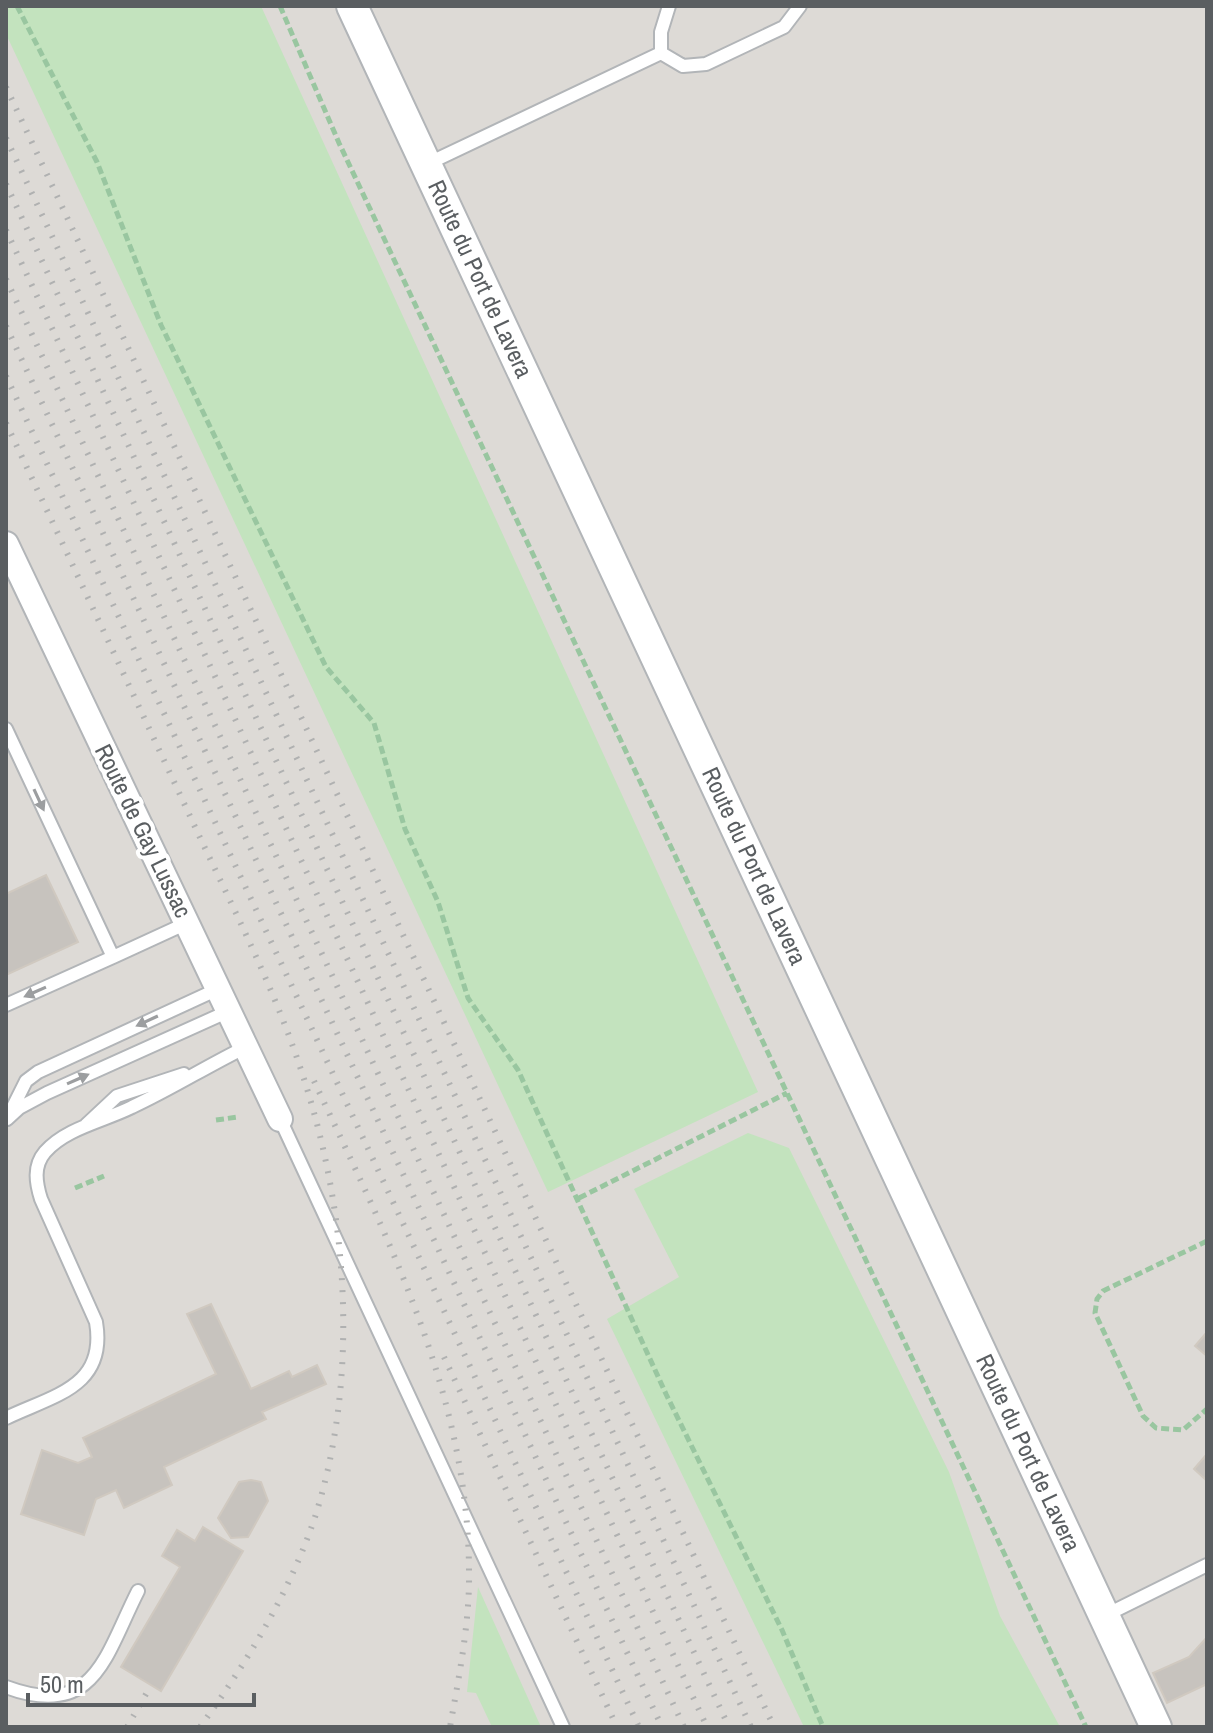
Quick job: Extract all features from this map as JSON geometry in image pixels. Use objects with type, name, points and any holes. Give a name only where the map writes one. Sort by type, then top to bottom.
[{"type":"street","name":"Route du Port de Lavera","points":[[352,6],[1156,1727]]},
{"type":"street","name":"Route de Gay Lussac","points":[[6,544],[280,1119]]},
{"type":"lane","points":[[661,53],[661,32],[669,6]]},
{"type":"lane","points":[[661,53],[683,66],[706,64],[784,27],[800,6]]},
{"type":"lane","points":[[427,164],[661,53]]},
{"type":"lane","points":[[6,729],[113,957]]},
{"type":"lane","points":[[6,1005],[187,923]]},
{"type":"lane","points":[[6,1120],[26,1081],[38,1072],[218,989]]},
{"type":"lane","points":[[6,1120],[19,1108],[47,1093],[229,1011]]},
{"type":"lane","points":[[6,1418],[80,1383],[90,1373],[99,1340],[96,1322],[41,1199],[36,1172],[46,1150],[85,1126],[155,1096],[191,1073],[246,1047]]},
{"type":"lane","points":[[280,1119],[563,1727]]},
{"type":"lane","points":[[1104,1616],[1207,1565]]},
{"type":"lane","points":[[6,1687],[47,1697],[65,1696],[84,1687],[95,1675],[138,1591]]},
{"type":"path","points":[[17,6],[97,162],[161,325],[326,667],[374,723],[405,829],[438,902],[468,998],[518,1070],[666,1394],[782,1630],[823,1727]]},
{"type":"path","points":[[280,6],[339,143],[1086,1727]]},
{"type":"path","points":[[579,1198],[787,1093]]},
{"type":"path","points":[[216,1120],[238,1117]]},
{"type":"path","points":[[75,1188],[104,1176]]},
{"type":"path","points":[[1207,1241],[1103,1291],[1097,1299],[1095,1313],[1143,1416],[1156,1428],[1172,1432],[1183,1430],[1207,1409]]},
{"type":"shaded area","points":[[6,6],[1207,6],[1207,1727],[6,1727]]},
{"type":"green space","points":[[6,6],[261,6],[758,1092],[548,1192],[6,34]]},
{"type":"green space","points":[[748,1133],[789,1148],[949,1472],[1000,1616],[1060,1727],[804,1727],[607,1319],[679,1277],[634,1189]]},
{"type":"green space","points":[[478,1587],[541,1727],[492,1727],[476,1693],[467,1692]]},
{"type":"building","points":[[46,875],[78,942],[6,975],[6,894]]},
{"type":"building","points":[[211,1304],[251,1389],[289,1371],[292,1377],[317,1365],[326,1384],[262,1412],[266,1419],[164,1467],[172,1485],[124,1508],[116,1490],[96,1499],[84,1535],[21,1514],[42,1450],[78,1463],[92,1457],[83,1438],[216,1374],[187,1314]]},
{"type":"building","points":[[1207,1332],[1207,1356],[1195,1346]]},
{"type":"building","points":[[1207,1454],[1207,1481],[1194,1469]]},
{"type":"building","points":[[239,1482],[261,1482],[268,1501],[248,1537],[231,1538],[218,1518]]},
{"type":"building","points":[[203,1527],[243,1551],[161,1691],[121,1667],[180,1567],[162,1556],[177,1530],[195,1541]]},
{"type":"building","points":[[1207,1637],[1207,1684],[1167,1703],[1153,1673],[1189,1657]]},
{"type":"railway","points":[[6,87],[774,1727]]},
{"type":"railway","points":[[6,138],[751,1727]]},
{"type":"railway","points":[[6,184],[729,1727]]},
{"type":"railway","points":[[6,230],[707,1727]]},
{"type":"railway","points":[[6,279],[684,1727]]},
{"type":"railway","points":[[6,326],[662,1727]]},
{"type":"railway","points":[[6,376],[639,1727]]},
{"type":"railway","points":[[6,423],[269,985],[308,1092],[332,1196],[340,1250],[343,1304],[338,1413],[329,1466],[305,1545],[280,1600],[250,1653],[200,1727]]},
{"type":"railway","points":[[314,1081],[395,1258],[439,1379],[455,1441],[465,1505],[469,1590],[450,1727]]},
{"type":"railway","points":[[444,1357],[617,1727]]},
{"type":"railway","points":[[127,1727],[149,1689]]}]
